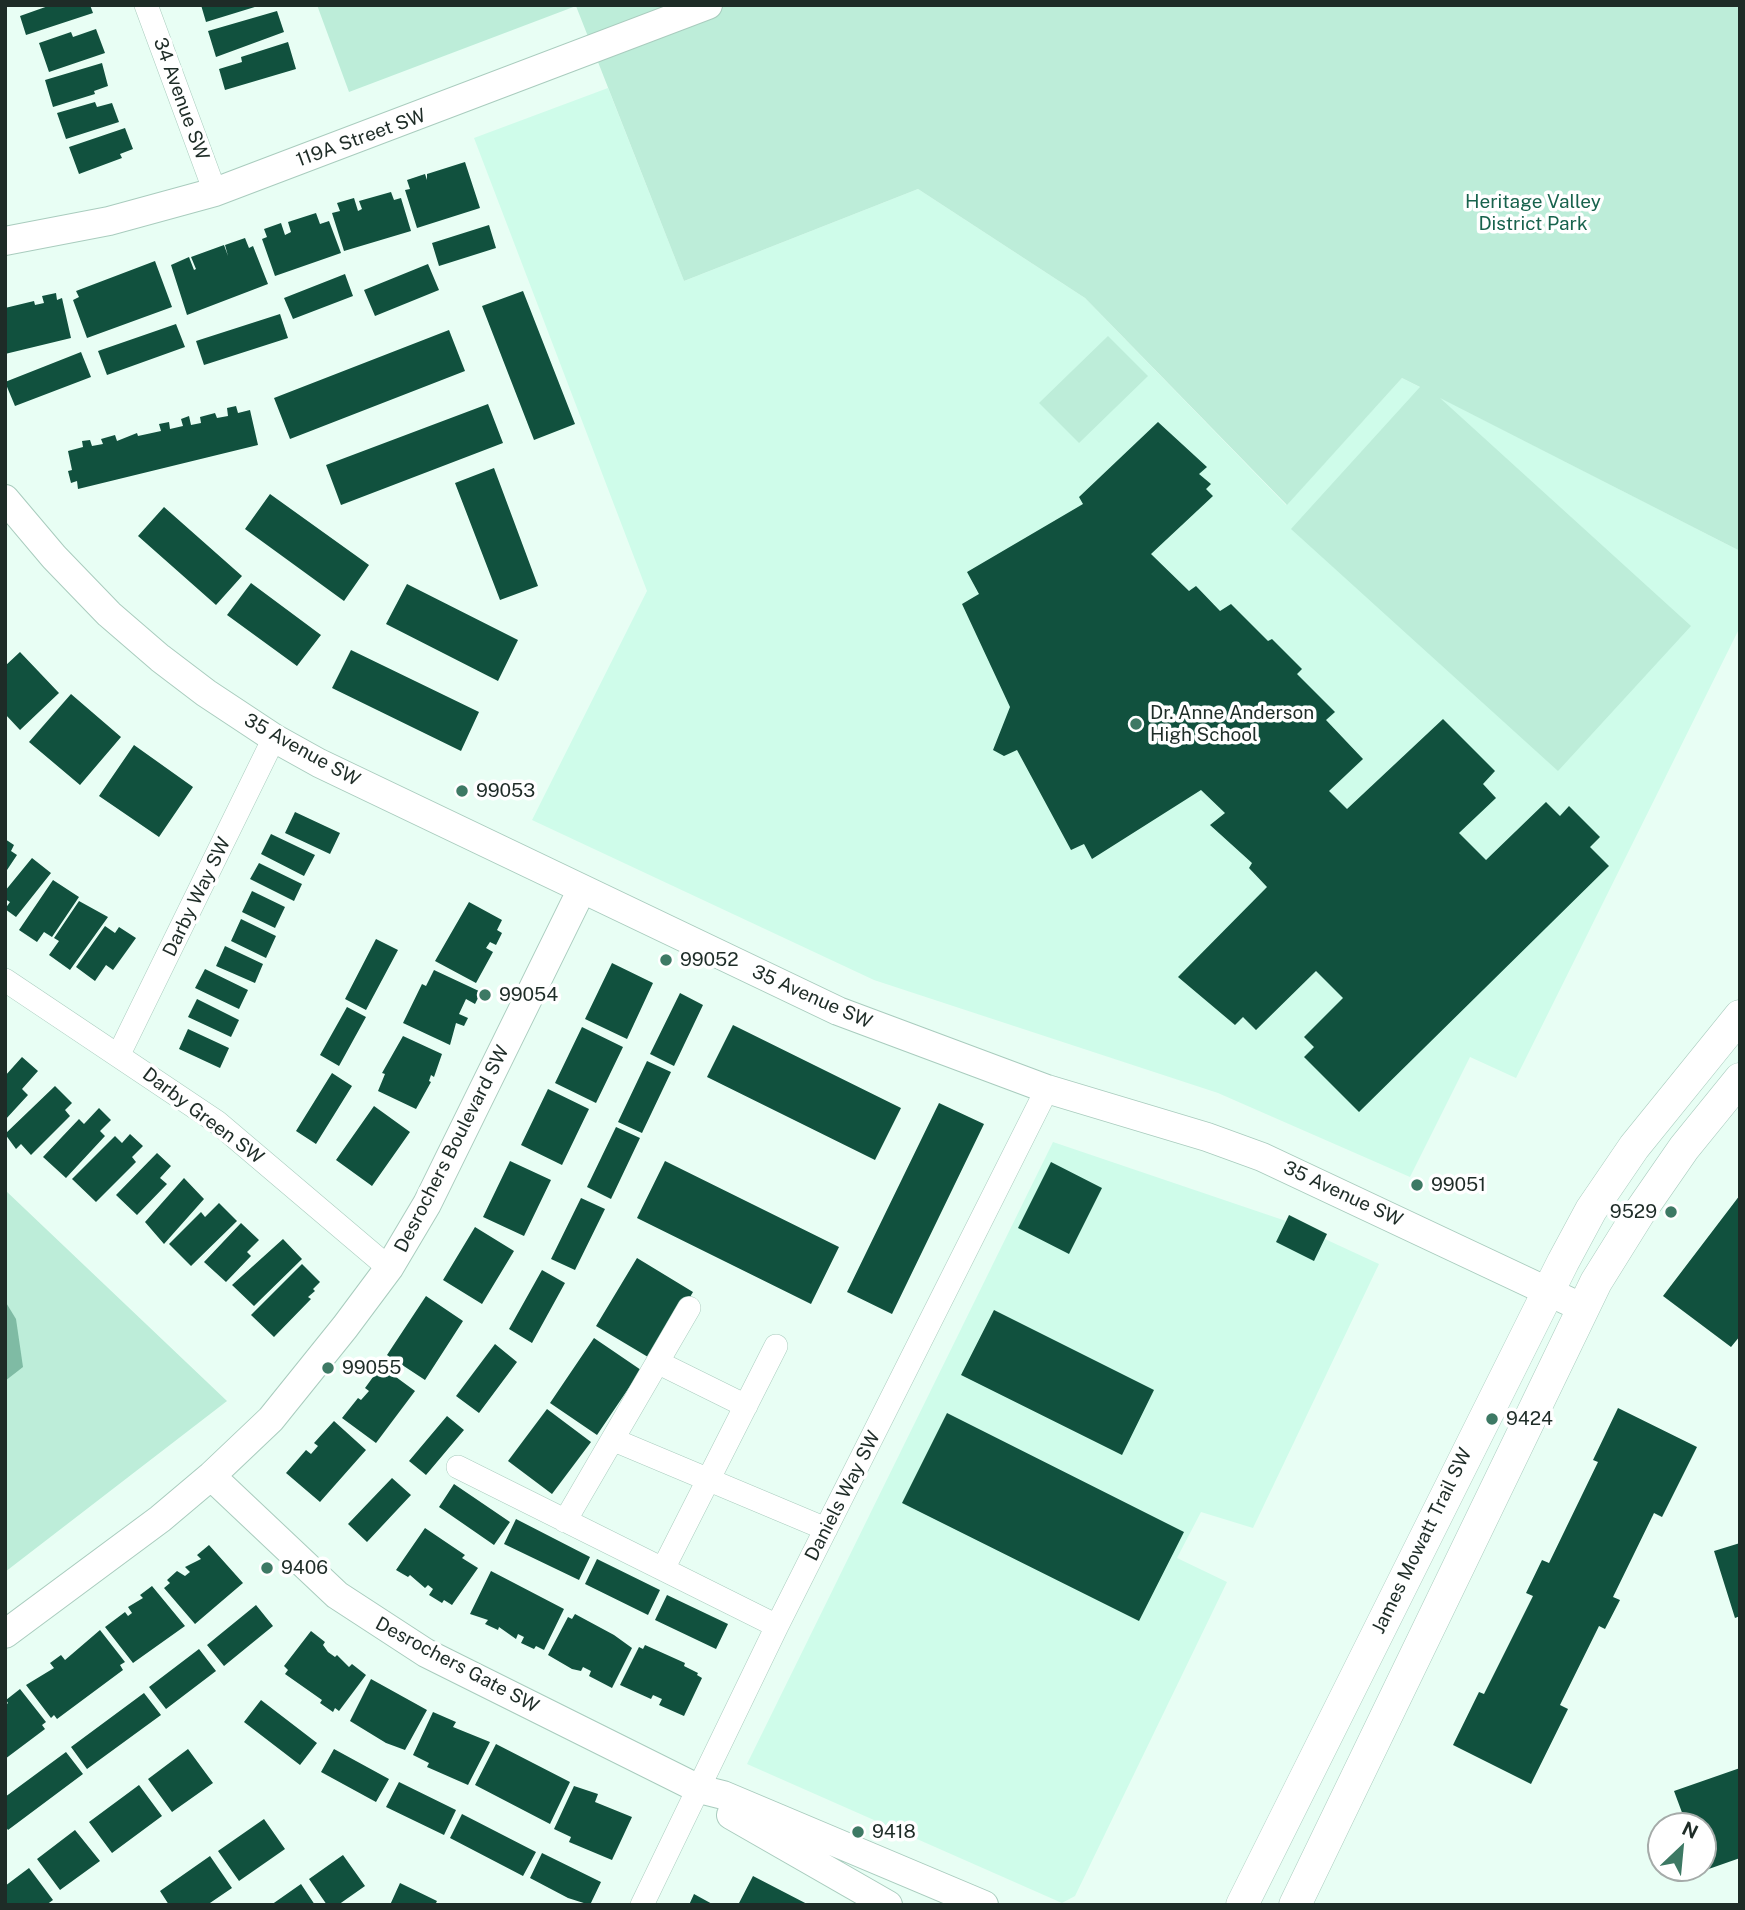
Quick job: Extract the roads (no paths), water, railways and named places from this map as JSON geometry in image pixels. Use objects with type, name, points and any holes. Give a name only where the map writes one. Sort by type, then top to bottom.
[{"type":"main road","name":"James Mowatt Trail SW","points":[[1242,1905],[1547,1290],[1591,1210],[1634,1147],[1740,1016]]},
{"type":"main road","points":[[1295,1905],[1583,1308],[1639,1213],[1684,1148],[1740,1079]]},
{"type":"street","name":"34 Avenue SW","points":[[146,5],[215,192]]},
{"type":"street","name":"119A Street SW","points":[[5,241],[109,221],[215,192],[708,5]]},
{"type":"street","name":"35 Avenue SW","points":[[5,499],[54,557],[109,614],[206,693],[274,738],[319,763],[838,1011],[1047,1089],[1207,1137],[1262,1157],[1583,1308]]},
{"type":"street","name":"Darby Way SW","points":[[119,1054],[274,738]]},
{"type":"street","name":"Desrochers Boulevard SW","points":[[5,1634],[160,1519],[211,1476],[271,1419],[389,1268],[451,1157],[582,888]]},
{"type":"street","name":"Darby Green SW","points":[[5,980],[217,1122],[389,1268]]},
{"type":"street","name":"Daniels Way SW","points":[[642,1905],[777,1626],[1047,1089]]},
{"type":"street","points":[[565,1521],[689,1308]]},
{"type":"street","points":[[663,1569],[776,1346]]},
{"type":"street","points":[[659,1363],[746,1406]]},
{"type":"street","points":[[614,1440],[826,1529]]},
{"type":"street","points":[[458,1467],[777,1626]]},
{"type":"street","name":"Desrochers Gate SW","points":[[211,1476],[303,1567],[380,1626],[426,1653],[699,1789],[723,1795],[984,1905]]},
{"type":"street","name":"Desrochers Gate SW","points":[[699,1789],[717,1807],[888,1905]]},
{"type":"place","name":"Dr. Anne Anderson High School","points":[[1136,724]]},
{"type":"place","name":"99053","points":[[462,791]]},
{"type":"place","name":"99052","points":[[666,960]]},
{"type":"place","name":"99054","points":[[485,995]]},
{"type":"place","name":"99051","points":[[1417,1185]]},
{"type":"place","name":"9529","points":[[1671,1212]]},
{"type":"place","name":"99055","points":[[328,1368]]},
{"type":"place","name":"9424","points":[[1492,1419]]},
{"type":"place","name":"9406","points":[[267,1568]]},
{"type":"place","name":"9418","points":[[858,1832]]},
{"type":"park label","name":"Heritage Valley District Park","points":[[1533,213]]}]
